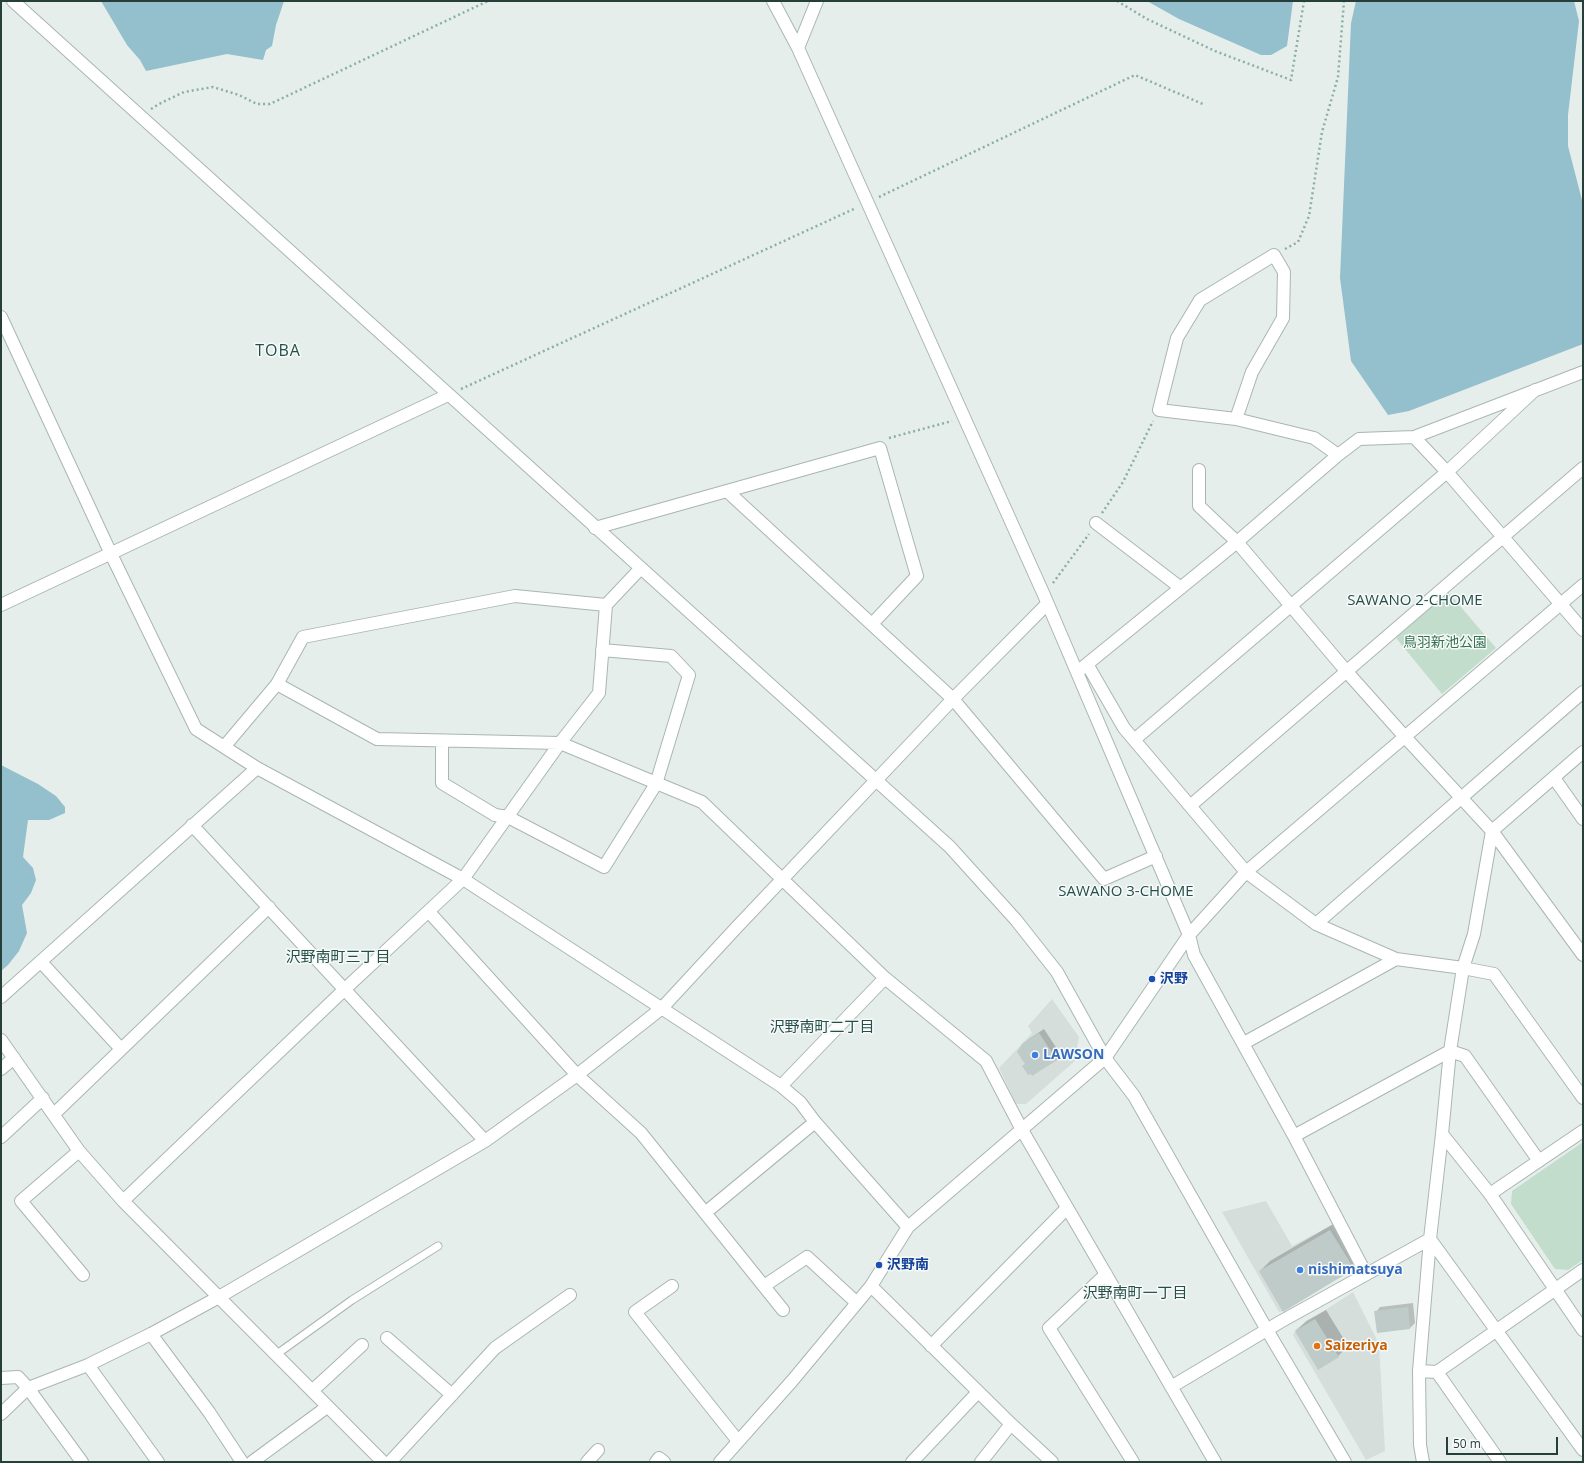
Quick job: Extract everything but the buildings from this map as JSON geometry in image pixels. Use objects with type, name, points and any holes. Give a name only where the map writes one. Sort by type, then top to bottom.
[{"type":"street","points":[[13,1],[640,569],[950,847],[1016,920],[1057,972],[1105,1058],[1134,1096],[1267,1330],[1345,1462]]},
{"type":"street","points":[[773,1],[798,48],[1046,600],[1189,935],[1194,956],[1244,1043],[1366,1274]]},
{"type":"street","points":[[798,48],[817,1]]},
{"type":"street","points":[[1236,419],[1252,372],[1283,318],[1284,272],[1274,255],[1200,300],[1177,338],[1159,410],[1236,419],[1314,438],[1338,455]]},
{"type":"street","points":[[1,317],[111,554],[196,729],[257,768],[463,879],[781,1086],[800,1102],[815,1122],[908,1227]]},
{"type":"street","points":[[1077,673],[1237,542],[1338,455],[1359,439],[1414,437],[1583,372]]},
{"type":"street","points":[[1134,740],[1447,472],[1535,390]]},
{"type":"street","points":[[1,605],[448,395]]},
{"type":"street","points":[[1414,437],[1447,472],[1583,630]]},
{"type":"street","points":[[595,528],[880,448],[917,576],[872,624]]},
{"type":"street","points":[[1190,806],[1583,468]]},
{"type":"street","points":[[1199,470],[1199,506],[1237,542],[1347,672],[1492,831],[1583,955]]},
{"type":"street","points":[[727,491],[953,699],[1104,879],[1156,856]]},
{"type":"street","points":[[1096,523],[1181,588]]},
{"type":"street","points":[[123,1202],[345,989],[463,879],[560,743],[599,693],[606,605],[640,569]]},
{"type":"street","points":[[720,1462],[792,1381],[871,1286],[908,1227],[1105,1058],[1189,935],[1246,872],[1583,585]]},
{"type":"street","points":[[224,747],[277,684],[303,637],[515,596],[606,605]]},
{"type":"street","points":[[1,1414],[28,1388],[88,1365],[151,1334],[219,1297],[485,1141],[577,1075],[662,1008],[1046,600]]},
{"type":"street","points":[[442,741],[442,783],[495,815],[508,817],[604,867],[656,784],[689,675],[671,656],[602,650]]},
{"type":"street","points":[[1087,664],[1124,728],[1246,872],[1316,924],[1396,959],[1463,968],[1494,974],[1583,1098]]},
{"type":"street","points":[[277,684],[377,739],[560,743],[702,802],[885,978],[986,1061],[1022,1130],[1215,1462]]},
{"type":"street","points":[[1316,924],[1583,692]]},
{"type":"street","points":[[1422,1462],[1420,1445],[1419,1371],[1430,1239],[1450,1051],[1463,968],[1474,934],[1492,831],[1583,752]]},
{"type":"street","points":[[1,997],[257,768]]},
{"type":"street","points":[[1554,778],[1583,819]]},
{"type":"street","points":[[192,825],[485,1141]]},
{"type":"street","points":[[54,1114],[269,907]]},
{"type":"street","points":[[428,912],[577,1075],[641,1133],[783,1310]]},
{"type":"street","points":[[1244,1043],[1396,959]]},
{"type":"street","points":[[41,962],[121,1049]]},
{"type":"street","points":[[781,1086],[885,978]]},
{"type":"street","points":[[1,1040],[79,1151],[123,1202],[277,1354],[327,1407],[383,1462]]},
{"type":"street","points":[[1294,1136],[1450,1051],[1465,1056],[1539,1161]]},
{"type":"street","points":[[1,1069],[14,1058]]},
{"type":"street","points":[[1,1137],[43,1098]]},
{"type":"street","points":[[705,1213],[815,1122]]},
{"type":"street","points":[[1490,1194],[1583,1131]]},
{"type":"street","points":[[1442,1134],[1490,1194],[1583,1330]]},
{"type":"street","points":[[79,1151],[21,1202],[83,1275]]},
{"type":"street","points":[[931,1346],[1067,1208]]},
{"type":"street","points":[[1171,1387],[1267,1330],[1430,1239]]},
{"type":"street","points":[[1430,1239],[1583,1450]]},
{"type":"street","points":[[764,1286],[807,1257],[857,1303]]},
{"type":"street","points":[[1419,1371],[1437,1372],[1583,1270]]},
{"type":"street","points":[[1106,1274],[1049,1328],[1133,1462]]},
{"type":"street","points":[[672,1286],[635,1312],[738,1442]]},
{"type":"street","points":[[871,1286],[978,1392],[1052,1462]]},
{"type":"street","points":[[390,1462],[495,1348],[570,1295]]},
{"type":"street","points":[[151,1334],[209,1412],[242,1462]]},
{"type":"street","points":[[386,1338],[452,1395]]},
{"type":"street","points":[[312,1391],[362,1345]]},
{"type":"street","points":[[88,1365],[158,1462]]},
{"type":"street","points":[[1437,1372],[1500,1462]]},
{"type":"street","points":[[1,1378],[18,1377],[28,1388],[82,1462]]},
{"type":"street","points":[[912,1462],[978,1392]]},
{"type":"street","points":[[252,1462],[327,1407]]},
{"type":"street","points":[[981,1462],[1011,1424]]},
{"type":"street","points":[[587,1462],[598,1450]]},
{"type":"street","points":[[656,1462],[659,1458],[664,1462]]},
{"type":"lane","points":[[277,1354],[352,1300],[438,1246]]},
{"type":"path","points":[[141,116],[159,104],[184,92],[213,87],[239,95],[257,104],[270,104],[488,1]]},
{"type":"path","points":[[1117,1],[1146,19],[1215,51],[1291,80],[1304,1]]},
{"type":"path","points":[[1274,255],[1298,242],[1309,216],[1322,132],[1338,77],[1344,1]]},
{"type":"path","points":[[448,395],[868,202],[1135,75],[1203,104]]},
{"type":"path","points":[[1046,600],[1123,482],[1159,410]]},
{"type":"path","points":[[880,448],[885,440],[964,418]]},
{"type":"shaded area","points":[[1052,999],[1079,1037],[1075,1061],[1026,1104],[1016,1104],[999,1068],[1032,1033],[1028,1026]]},
{"type":"shaded area","points":[[1266,1201],[1292,1246],[1332,1225],[1353,1265],[1353,1270],[1284,1311],[1279,1312],[1222,1212]]},
{"type":"shaded area","points":[[1353,1292],[1379,1344],[1385,1451],[1366,1460],[1293,1335],[1296,1329]]},
{"type":"green space","name":"鳥羽新池公園","points":[[1448,592],[1496,648],[1442,694],[1396,638]]},
{"type":"green space","points":[[1583,1142],[1583,1260],[1568,1270],[1555,1269],[1511,1204],[1512,1191]]},
{"type":"water","points":[[101,1],[284,1],[276,25],[272,46],[266,50],[263,60],[227,54],[146,71],[140,60],[127,45]]},
{"type":"water","points":[[1147,1],[1293,1],[1287,46],[1271,55],[1261,55],[1179,19]]},
{"type":"water","points":[[1356,1],[1574,1],[1579,21],[1568,115],[1568,146],[1583,204],[1583,344],[1409,411],[1388,415],[1351,361],[1340,278],[1351,23]]},
{"type":"water","points":[[1,765],[38,784],[56,796],[65,807],[65,813],[49,820],[28,820],[23,857],[33,868],[36,880],[31,893],[22,905],[27,933],[19,951],[1,971]]},
{"type":"place","name":"沢野","points":[[1152,979]]},
{"type":"place","name":"LAWSON","points":[[1035,1055]]},
{"type":"place","name":"沢野南","points":[[879,1265]]},
{"type":"place","name":"nishimatsuya","points":[[1300,1270]]},
{"type":"place","name":"Saizeriya","points":[[1317,1346]]},
{"type":"district","name":"TOBA","points":[[278,351]]},
{"type":"district","name":"SAWANO 2-CHOME","points":[[1415,601]]},
{"type":"district","name":"SAWANO 3-CHOME","points":[[1126,892]]},
{"type":"district","name":"沢野南町三丁目","points":[[338,958]]},
{"type":"district","name":"沢野南町二丁目","points":[[822,1028]]},
{"type":"district","name":"沢野南町一丁目","points":[[1135,1294]]}]
